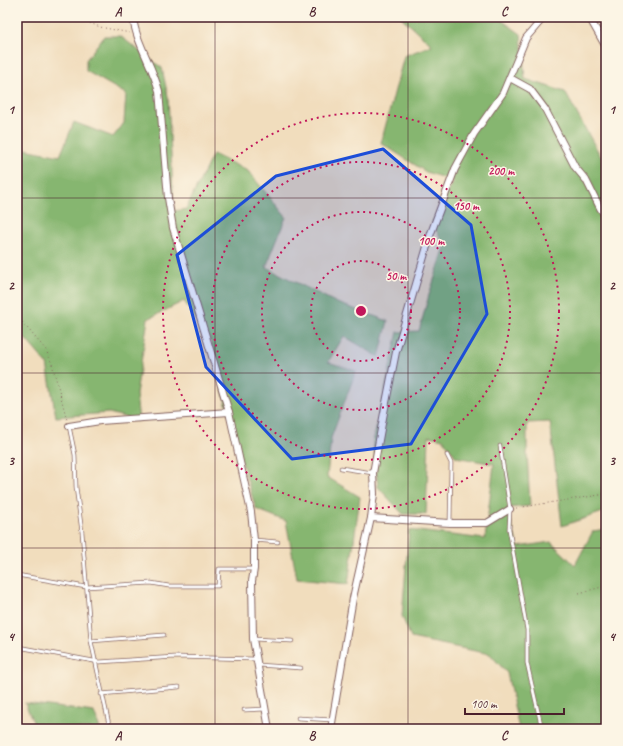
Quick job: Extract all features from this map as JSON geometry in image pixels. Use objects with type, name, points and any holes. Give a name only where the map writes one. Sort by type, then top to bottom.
[{"type":"street","points":[[133,17],[138,35],[156,78],[159,91],[168,198],[173,228],[229,412],[249,499],[254,540],[254,569],[252,581],[253,639],[269,729]]},
{"type":"street","points":[[531,17],[537,23]]},
{"type":"street","points":[[331,729],[353,598],[371,518],[374,494],[373,473],[396,352],[431,233],[455,169],[474,134],[503,93],[526,38],[537,23],[544,17]]},
{"type":"street","points":[[589,17],[606,47]]},
{"type":"street","points":[[510,78],[530,89],[546,109],[574,166],[586,180],[606,217]]},
{"type":"street","points":[[69,426],[100,420],[229,412]]},
{"type":"street","points":[[371,518],[450,524],[487,523],[510,509]]},
{"type":"lane","points":[[69,426],[75,455],[76,487],[82,532],[91,641],[101,694],[110,729]]},
{"type":"lane","points":[[500,446],[510,509],[509,529],[527,630],[527,664],[542,729]]},
{"type":"lane","points":[[447,455],[451,463],[450,524]]},
{"type":"lane","points":[[340,468],[373,473]]},
{"type":"lane","points":[[254,540],[278,542]]},
{"type":"lane","points":[[17,575],[86,587],[151,583],[169,586],[218,586],[219,569],[254,569]]},
{"type":"lane","points":[[91,641],[164,635]]},
{"type":"lane","points":[[253,639],[292,641]]},
{"type":"lane","points":[[18,647],[94,661],[175,657],[256,662],[301,668]]},
{"type":"lane","points":[[101,694],[179,687]]},
{"type":"lane","points":[[244,710],[265,709]]},
{"type":"lane","points":[[298,718],[333,720]]},
{"type":"path","points":[[17,26],[21,17]]},
{"type":"path","points":[[75,17],[100,27],[138,35]]},
{"type":"path","points":[[17,316],[46,350],[52,364],[69,426]]},
{"type":"path","points":[[510,509],[606,494]]},
{"type":"path","points":[[579,593],[606,586]]},
{"type":"highlighted area","points":[[383,149],[471,225],[487,314],[411,444],[292,459],[206,367],[177,255],[276,176]]},
{"type":"green space","points":[[401,17],[497,17],[521,34],[525,79],[565,92],[606,166],[606,511],[562,526],[550,422],[527,423],[530,506],[507,508],[518,547],[551,542],[575,565],[593,531],[606,529],[606,710],[604,724],[592,729],[519,729],[507,673],[490,654],[411,638],[402,616],[409,530],[485,539],[494,464],[456,457],[443,439],[429,436],[426,514],[403,514],[378,487],[373,442],[398,332],[419,331],[445,247],[432,222],[453,181],[426,172],[381,143],[404,56],[432,45]]},
{"type":"green space","points":[[104,36],[120,36],[162,68],[168,97],[174,211],[186,209],[213,154],[248,171],[286,217],[266,267],[337,303],[388,321],[379,357],[344,336],[328,362],[356,371],[331,438],[327,477],[360,497],[348,584],[297,579],[286,521],[256,509],[233,433],[211,342],[184,301],[148,319],[136,394],[139,421],[109,413],[56,417],[47,364],[17,329],[17,174],[25,149],[60,156],[74,122],[113,137],[124,123],[126,94],[86,71],[86,60]]},
{"type":"green space","points":[[25,703],[94,712],[100,729],[36,729]]}]
